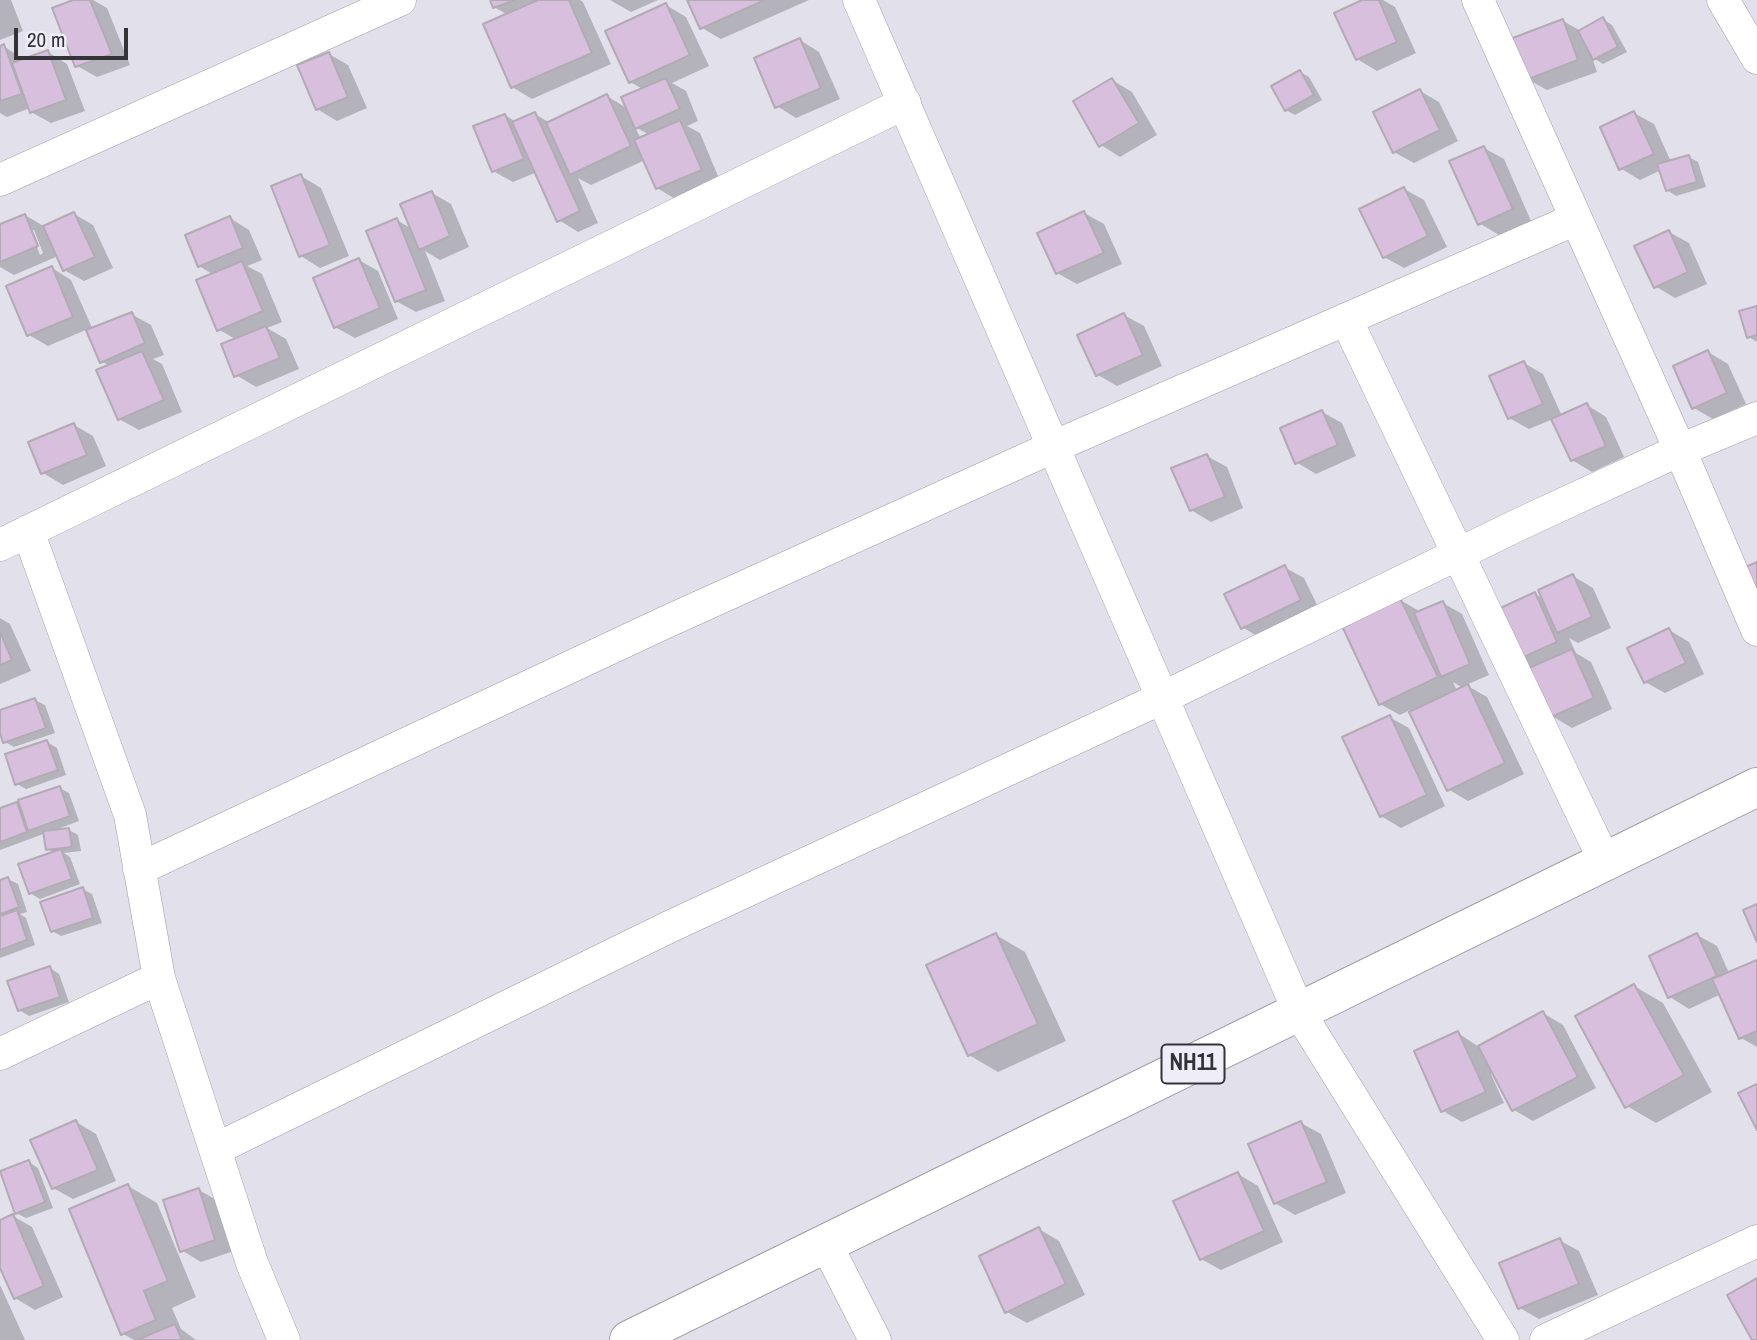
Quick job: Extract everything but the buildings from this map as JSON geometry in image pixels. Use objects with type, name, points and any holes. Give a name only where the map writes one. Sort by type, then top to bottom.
[{"type":"highway","name":"NH11","points":[[629,1340],[1757,787]]},
{"type":"street","points":[[0,180],[400,0]]},
{"type":"street","points":[[859,0],[1299,1012],[1503,1340]]},
{"type":"street","points":[[1478,0],[1680,450],[1757,630]]},
{"type":"street","points":[[1723,0],[1757,58]]},
{"type":"street","points":[[0,545],[905,103]]},
{"type":"street","points":[[139,869],[664,623],[1053,447],[1576,219]]},
{"type":"street","points":[[1346,319],[1605,862]]},
{"type":"street","points":[[216,1149],[669,928],[1162,698],[1680,450],[1757,418]]},
{"type":"street","points":[[28,531],[130,815],[159,978],[253,1263],[284,1340]]},
{"type":"street","points":[[0,1054],[159,978]]},
{"type":"street","points":[[1546,1340],[1757,1241]]},
{"type":"street","points":[[826,1244],[875,1340]]}]
